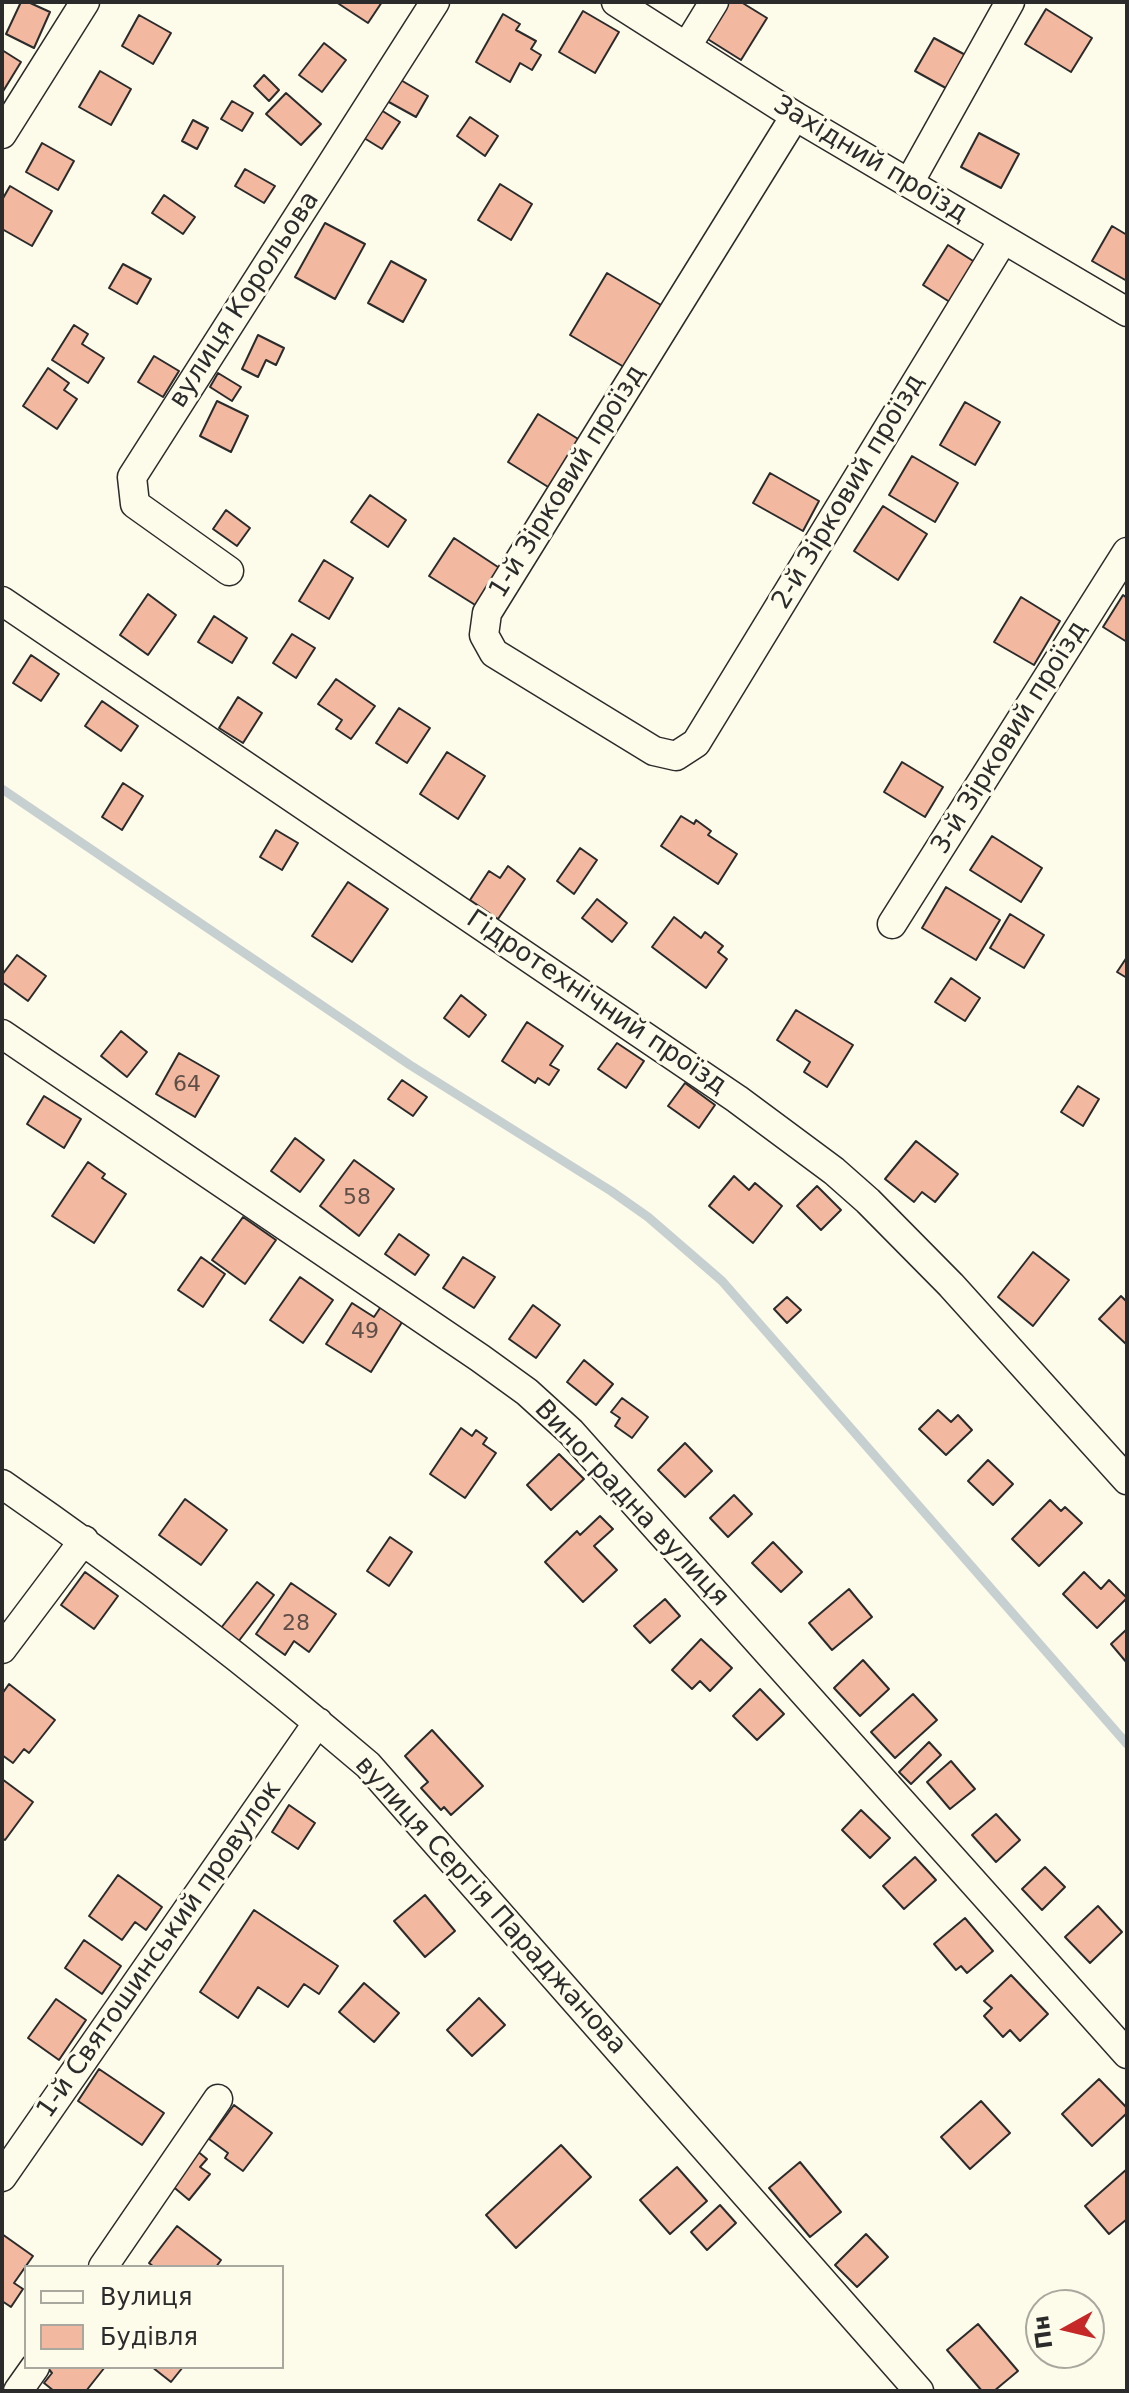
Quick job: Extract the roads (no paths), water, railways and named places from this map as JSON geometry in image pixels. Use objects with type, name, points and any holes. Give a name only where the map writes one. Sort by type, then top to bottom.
[{"type":"street","points":[[2,134],[85,2]]},
{"type":"street","name":"вулиця Корольова","points":[[229,571],[135,504],[132,477],[435,2]]},
{"type":"street","name":"Західний проїзд","points":[[616,2],[795,116],[1127,312]]},
{"type":"street","points":[[687,46],[714,2]]},
{"type":"street","points":[[909,183],[1010,2]]},
{"type":"street","name":"1-й Зірковий проїзд","points":[[696,743],[676,756],[654,751],[494,653],[484,635],[487,613],[795,116]]},
{"type":"street","name":"2-й Зірковий проїзд","points":[[696,743],[1003,240]]},
{"type":"street","name":"3-й Зірковий проїзд","points":[[892,924],[1127,552]]},
{"type":"street","name":"Гідротехнічний проїзд","points":[[2,601],[724,1090],[834,1171],[951,1285],[1127,1480]]},
{"type":"street","name":"Виноградна вулиця","points":[[2,1034],[480,1358],[549,1411],[1127,2054]]},
{"type":"street","name":"вулиця Сергія Параджанова","points":[[2,1484],[84,1540],[318,1722],[368,1765],[919,2391]]},
{"type":"street","points":[[2,1649],[84,1540]]},
{"type":"street","name":"1-й Святошинський провулок","points":[[2,2177],[318,1722]]},
{"type":"street","points":[[104,2265],[218,2099]]},
{"type":"street","points":[[18,2391],[34,2369]]},
{"type":"waterway","points":[[2,789],[410,1065],[648,1217],[722,1281],[1127,1744]]}]
